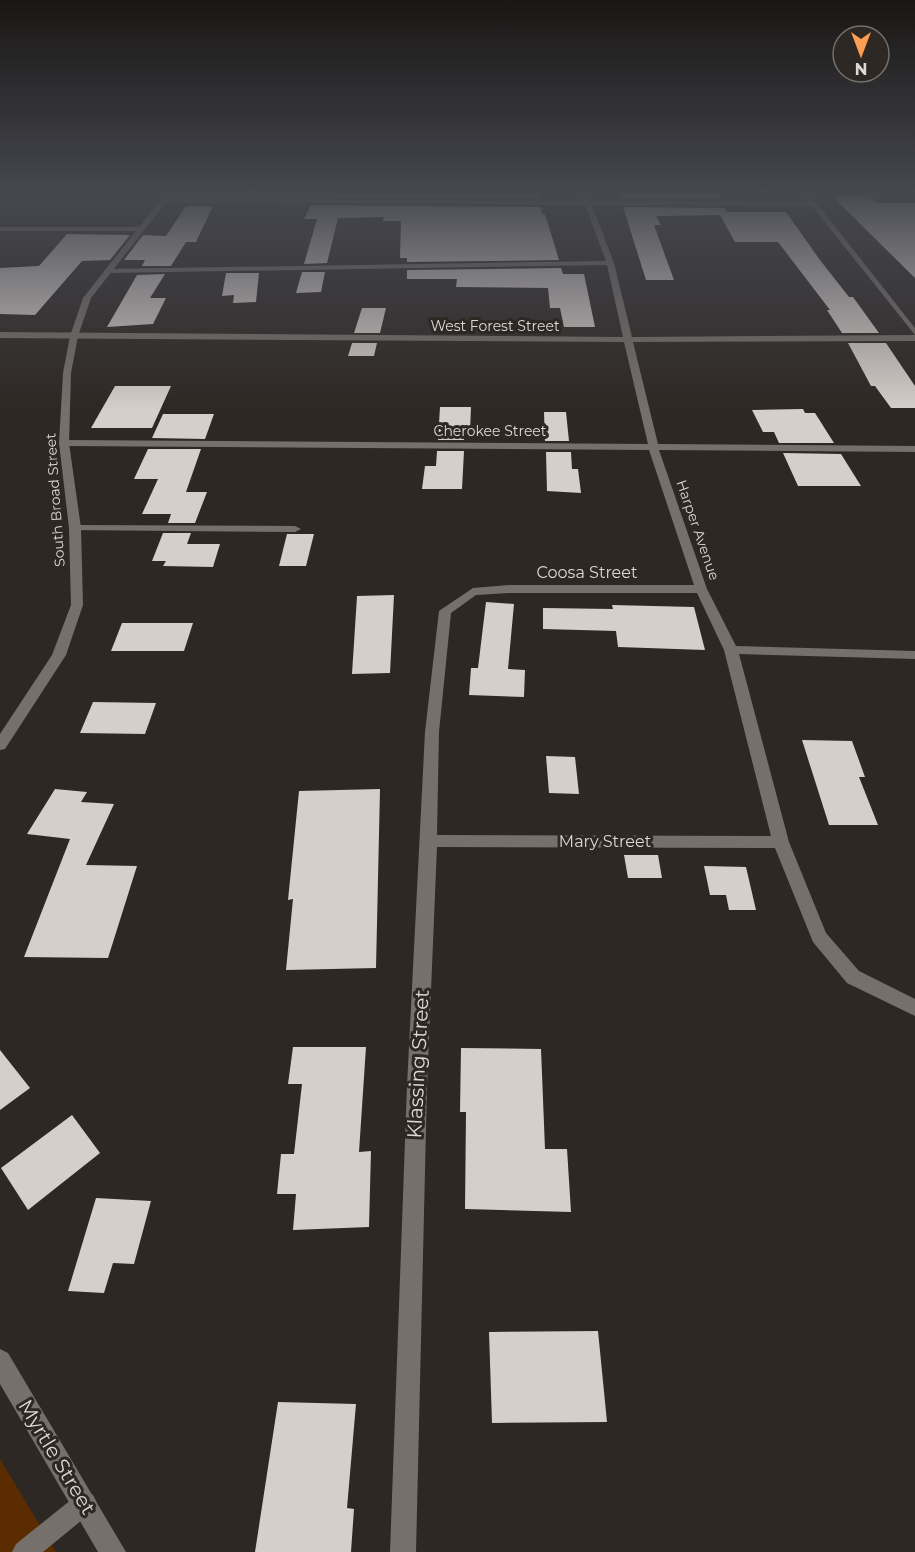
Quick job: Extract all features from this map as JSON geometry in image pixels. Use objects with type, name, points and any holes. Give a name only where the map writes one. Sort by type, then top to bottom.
[{"type":"street","name":"South Broad Street","points":[[0,745],[59,656],[77,605],[75,528],[64,443],[67,373],[74,336],[87,298],[112,264]]},
{"type":"street","points":[[107,271],[474,264]]},
{"type":"street","name":"Harper Avenue","points":[[611,264],[653,446],[701,589],[731,650],[781,842],[819,937],[853,977],[915,1008]]},
{"type":"street","points":[[861,264],[915,335]]},
{"type":"street","name":"West Forest Street","points":[[0,335],[627,339],[915,335]]},
{"type":"street","name":"Cherokee Street","points":[[64,443],[915,449]]},
{"type":"street","points":[[75,528],[295,529]]},
{"type":"street","name":"Coosa Street","points":[[473,592],[509,589],[701,589]]},
{"type":"street","name":"Klassing Street","points":[[403,1552],[417,1086],[432,732],[445,610],[473,592]]},
{"type":"street","points":[[731,650],[915,655]]},
{"type":"street","name":"Mary Street","points":[[429,841],[781,842]]},
{"type":"street","name":"Myrtle Street","points":[[0,1361],[113,1552]]},
{"type":"lane","points":[[24,1552],[84,1503]]},
{"type":"shaded area","points":[[0,1459],[56,1552],[0,1552]]},
{"type":"building","points":[[79,264],[35,315],[0,314],[0,268]]},
{"type":"building","points":[[143,264],[172,264],[171,266]]},
{"type":"building","points":[[641,264],[668,264],[674,280],[646,280]]},
{"type":"building","points":[[795,264],[823,264],[849,297],[853,297],[879,333],[842,333],[827,310],[830,310]]},
{"type":"building","points":[[901,264],[915,264],[915,278]]},
{"type":"building","points":[[561,268],[563,274],[584,274],[595,327],[564,327],[560,308],[550,308],[548,288],[456,287],[457,279],[407,279],[407,270]]},
{"type":"building","points":[[302,272],[325,272],[321,292],[296,293]]},
{"type":"building","points":[[226,273],[259,273],[256,302],[233,303],[234,295],[222,296]]},
{"type":"building","points":[[165,274],[150,298],[166,298],[153,324],[107,327],[137,275]]},
{"type":"building","points":[[362,308],[386,308],[380,333],[354,333]]},
{"type":"building","points":[[352,343],[377,343],[374,356],[348,356]]},
{"type":"building","points":[[848,343],[886,343],[915,386],[915,408],[891,408],[875,386],[871,386]]},
{"type":"building","points":[[115,386],[171,386],[152,428],[91,428]]},
{"type":"building","points":[[440,407],[471,407],[470,432],[465,432],[464,440],[438,440]]},
{"type":"building","points":[[803,409],[805,413],[815,413],[834,443],[779,443],[774,432],[763,432],[752,410]]},
{"type":"building","points":[[544,412],[566,412],[569,441],[545,441]]},
{"type":"building","points":[[163,414],[214,414],[205,439],[152,438]]},
{"type":"building","points":[[148,449],[201,449],[186,492],[207,492],[195,523],[168,523],[171,514],[142,514],[158,479],[134,479]]},
{"type":"building","points":[[437,451],[464,451],[462,489],[422,489],[425,466],[436,466]]},
{"type":"building","points":[[546,452],[571,452],[572,469],[578,469],[581,493],[547,491]]},
{"type":"building","points":[[783,453],[841,454],[861,486],[798,486]]},
{"type":"building","points":[[163,533],[191,533],[187,544],[220,544],[213,567],[163,566],[166,561],[152,561]]},
{"type":"building","points":[[287,534],[314,534],[306,566],[279,566]]},
{"type":"building","points":[[394,595],[390,673],[352,674],[357,596]]},
{"type":"building","points":[[486,602],[514,604],[508,669],[525,670],[524,697],[469,695],[471,668],[478,668]]},
{"type":"building","points":[[612,605],[694,607],[705,650],[618,647],[616,631],[543,629],[543,608],[613,609]]},
{"type":"building","points":[[122,623],[193,623],[184,651],[111,651]]},
{"type":"building","points":[[93,702],[156,703],[145,734],[80,733]]},
{"type":"building","points":[[802,740],[852,741],[865,777],[859,777],[878,825],[829,825]]},
{"type":"building","points":[[546,756],[575,757],[579,794],[549,793]]},
{"type":"building","points":[[55,789],[87,792],[81,802],[114,804],[86,865],[137,866],[108,958],[24,957],[70,839],[27,834]]},
{"type":"building","points":[[380,789],[376,968],[286,970],[293,899],[288,900],[299,791]]},
{"type":"building","points":[[624,855],[658,855],[662,878],[628,878]]},
{"type":"building","points":[[704,866],[746,867],[756,910],[729,910],[726,895],[710,895]]},
{"type":"building","points":[[293,1047],[366,1047],[359,1152],[371,1151],[369,1227],[293,1230],[296,1194],[277,1194],[281,1154],[294,1154],[302,1084],[288,1084]]},
{"type":"building","points":[[461,1048],[541,1049],[545,1149],[567,1149],[571,1212],[465,1209],[466,1112],[460,1112]]},
{"type":"building","points":[[0,1050],[30,1088],[0,1110]]},
{"type":"building","points":[[72,1115],[100,1153],[28,1210],[1,1168]]},
{"type":"building","points":[[96,1198],[151,1201],[134,1264],[113,1263],[104,1293],[68,1291]]},
{"type":"building","points":[[598,1331],[607,1422],[492,1423],[489,1332]]},
{"type":"building","points":[[278,1402],[356,1404],[347,1508],[354,1509],[351,1552],[255,1552]]}]
